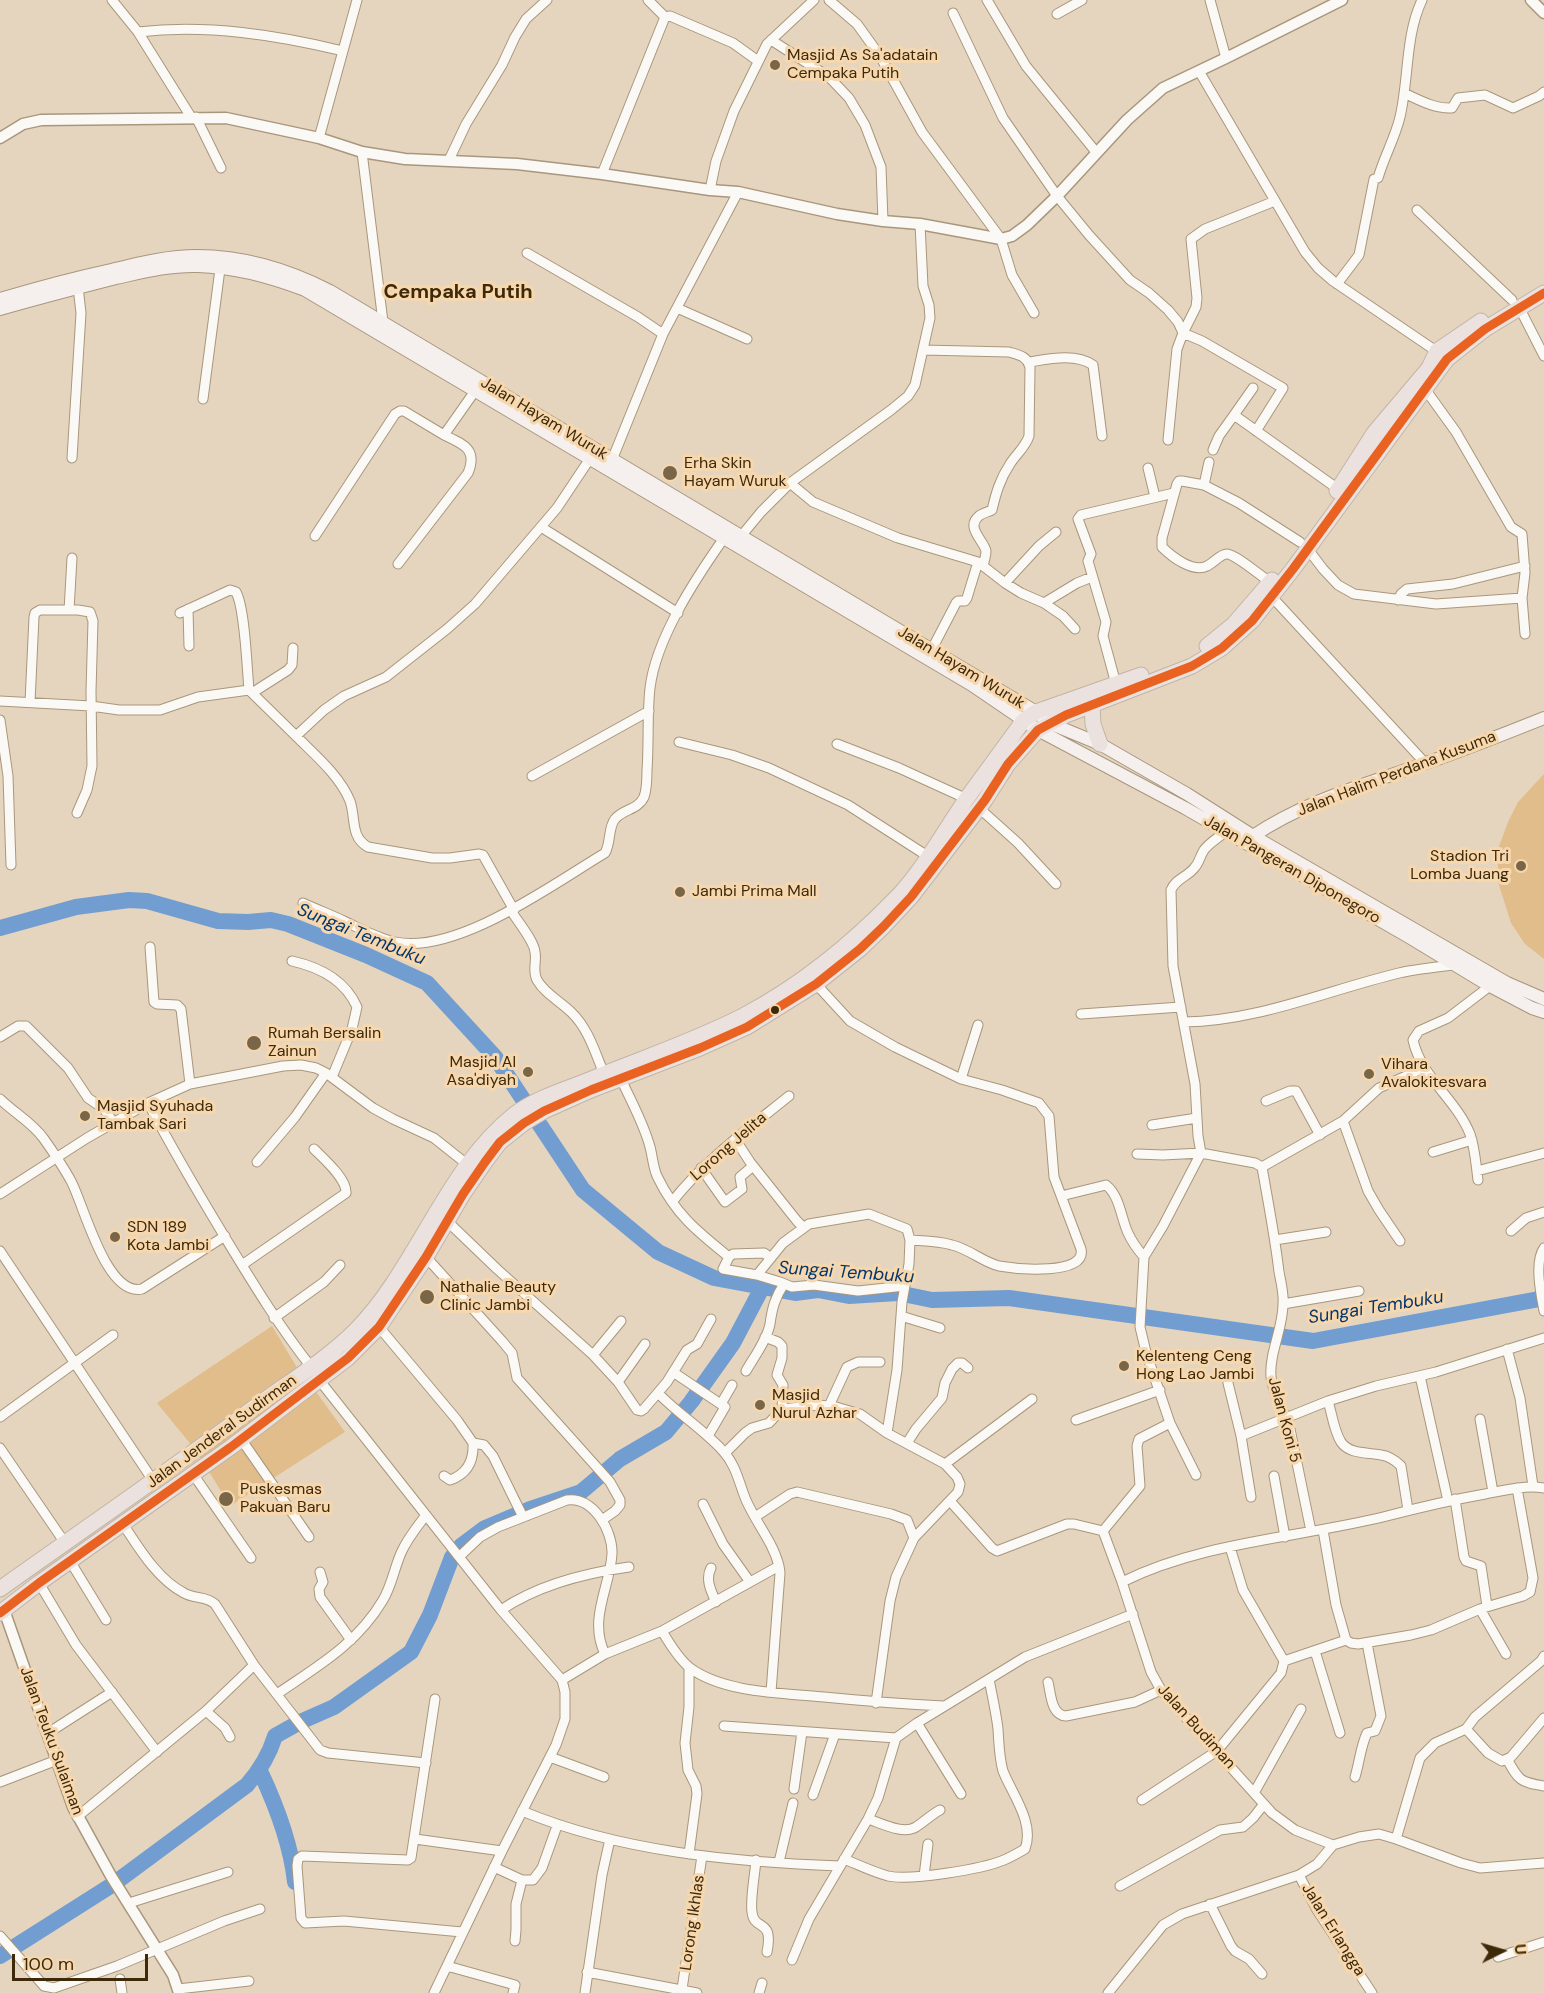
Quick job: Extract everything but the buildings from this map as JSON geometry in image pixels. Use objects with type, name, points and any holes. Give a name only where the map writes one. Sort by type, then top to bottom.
[{"type":"highway","points":[[1304,545],[1374,433],[1429,368],[1442,355],[1485,329],[1544,281]]},
{"type":"highway","points":[[1515,304],[1544,293]]},
{"type":"highway","points":[[1044,726],[1192,666],[1209,657],[1239,634],[1304,545],[1425,389],[1442,355]]},
{"type":"highway","points":[[1030,716],[1185,658],[1203,649],[1271,589]]},
{"type":"highway","points":[[1092,705],[1093,724],[1100,744]]},
{"type":"highway","name":"Jalan Jenderal Sudirman","points":[[2,1612],[39,1583],[236,1443],[348,1358],[379,1327],[426,1257],[447,1221],[468,1165],[494,1132],[604,1074],[674,1047],[742,1016],[807,978],[884,926],[911,897],[1030,716]]},
{"type":"highway","name":"Jalan Jenderal Sudirman","points":[[542,1105],[621,1079],[700,1048],[747,1027],[816,984],[856,944],[973,803],[1044,726]]},
{"type":"highway","name":"Jalan Jenderal Sudirman","points":[[0,1589],[154,1482],[280,1388],[312,1368],[344,1341],[367,1317],[458,1191],[521,1117]]},
{"type":"highway","points":[[220,1433],[236,1443]]},
{"type":"main road","name":"Jalan Hayam Wuruk","points":[[0,298],[150,261],[199,256],[264,265],[288,272],[330,291],[382,322],[816,594],[1030,716]]},
{"type":"main road","name":"Jalan Hayam Wuruk","points":[[0,309],[78,287],[162,268],[198,266],[260,274],[305,290],[475,391],[592,454]]},
{"type":"main road","name":"Jalan Hayam Wuruk","points":[[610,465],[742,535],[819,584],[932,649],[1030,716]]},
{"type":"main road","points":[[1030,716],[1044,726]]},
{"type":"main road","name":"Jalan Halim Perdana Kusuma","points":[[1253,836],[1280,819],[1317,801],[1426,764],[1544,718]]},
{"type":"main road","name":"Jalan Pangeran Diponegoro","points":[[1044,726],[1100,744],[1187,794],[1401,926],[1454,965],[1532,1008],[1544,1012]]},
{"type":"main road","name":"Jalan Pangeran Diponegoro","points":[[1044,726],[1225,832],[1508,983],[1544,999]]},
{"type":"street","points":[[112,0],[138,32],[193,117],[221,168]]},
{"type":"street","points":[[319,138],[357,0]]},
{"type":"street","points":[[449,160],[466,124],[502,65],[526,19],[547,0]]},
{"type":"street","points":[[648,0],[665,16],[670,16],[733,43],[758,61]]},
{"type":"street","points":[[710,190],[716,161],[734,111],[758,61],[771,40],[814,0]]},
{"type":"street","points":[[829,0],[857,24],[889,70],[922,132],[1001,238],[1012,274],[1034,313]]},
{"type":"street","points":[[987,0],[1026,66],[1096,152]]},
{"type":"street","points":[[1057,14],[1082,0]]},
{"type":"street","points":[[1210,0],[1226,58]]},
{"type":"street","points":[[0,138],[23,124],[41,120],[226,118],[319,138],[362,152],[405,159],[517,164],[738,192],[837,214],[920,224],[1001,238],[1012,236],[1027,225],[1127,120],[1163,88],[1342,0]]},
{"type":"street","points":[[1337,284],[1359,255],[1374,179],[1378,178],[1387,157],[1399,118],[1412,29],[1422,0]]},
{"type":"street","points":[[1531,0],[1544,13]]},
{"type":"street","points":[[953,13],[1003,118],[1057,196],[1089,235],[1130,280],[1168,310],[1178,322],[1183,333],[1202,341],[1283,388],[1256,431]]},
{"type":"street","points":[[602,174],[665,16]]},
{"type":"street","points":[[138,32],[181,29],[266,35],[343,51]]},
{"type":"street","points":[[771,40],[829,78],[849,98],[876,148],[881,167],[883,221]]},
{"type":"street","points":[[1199,71],[1305,252],[1318,268],[1337,284],[1442,355]]},
{"type":"street","points":[[1404,93],[1437,108],[1450,109],[1458,98],[1485,95],[1513,108],[1544,92]]},
{"type":"street","points":[[362,152],[382,322]]},
{"type":"street","points":[[610,465],[663,334],[738,192]]},
{"type":"street","points":[[1168,440],[1177,349],[1196,307],[1191,239],[1205,229],[1275,201]]},
{"type":"street","points":[[1417,210],[1515,304],[1544,356]]},
{"type":"street","points":[[742,535],[790,483],[908,396],[915,385],[930,318],[929,305],[923,286],[920,224]]},
{"type":"street","points":[[527,253],[639,316],[663,334]]},
{"type":"street","points":[[203,399],[220,268]]},
{"type":"street","points":[[72,458],[81,313],[78,287]]},
{"type":"street","points":[[677,308],[747,339]]},
{"type":"street","points":[[923,350],[1009,352],[1022,356],[1029,362],[1030,367],[1029,436],[1026,445],[1010,462],[998,485],[992,510],[979,516],[976,520],[975,533],[985,548],[986,554],[966,598],[956,603],[932,649]]},
{"type":"street","points":[[1029,362],[1074,359],[1087,361],[1092,365],[1102,436]]},
{"type":"street","points":[[1213,450],[1219,436],[1253,388]]},
{"type":"street","points":[[1425,389],[1456,432],[1511,527],[1522,534],[1525,566],[1522,598],[1525,634]]},
{"type":"street","points":[[444,435],[475,391]]},
{"type":"street","points":[[315,536],[395,414],[404,411],[466,447],[472,458],[468,473],[398,564]]},
{"type":"street","points":[[1234,415],[1338,489]]},
{"type":"street","points":[[296,736],[324,710],[344,696],[386,677],[447,629],[490,588],[557,508],[592,454]]},
{"type":"street","points":[[1203,486],[1209,462]]},
{"type":"street","points":[[1148,468],[1155,497]]},
{"type":"street","points":[[1426,764],[1271,589],[1232,555],[1227,554],[1209,566],[1198,568],[1182,562],[1166,550],[1161,543],[1179,481],[1203,486],[1239,503],[1304,545],[1338,585],[1354,594],[1436,604],[1522,598]]},
{"type":"street","points":[[790,483],[813,502],[852,520],[898,538],[981,564],[1005,583],[1044,603],[1063,616],[1075,629]]},
{"type":"street","points":[[1116,684],[1103,636],[1106,621],[1088,561],[1091,554],[1078,519],[1081,515],[1174,493]]},
{"type":"street","points":[[541,527],[678,613]]},
{"type":"street","points":[[1005,583],[1039,546],[1056,532]]},
{"type":"street","points":[[303,903],[368,933],[396,942],[414,943],[435,940],[465,931],[513,911],[605,853],[609,846],[613,821],[638,805],[646,788],[652,676],[666,638],[696,578],[724,538]]},
{"type":"street","points":[[69,610],[72,558]]},
{"type":"street","points":[[1398,600],[1407,589],[1452,584],[1525,566]]},
{"type":"street","points":[[1044,603],[1077,583],[1092,577]]},
{"type":"street","points":[[189,646],[184,611],[230,590],[236,592],[242,614],[251,692],[329,770],[347,794],[353,812],[356,834],[363,845],[432,858],[483,855],[535,952],[536,976],[543,988],[580,1022],[604,1074]]},
{"type":"street","points":[[30,702],[34,615],[40,610],[90,612],[93,617],[91,774],[77,813]]},
{"type":"street","points":[[0,701],[91,706],[119,710],[160,710],[198,697],[251,692],[288,670],[292,665],[293,648]]},
{"type":"street","points":[[532,777],[649,711]]},
{"type":"street","points":[[0,720],[8,776],[11,865]]},
{"type":"street","points":[[679,742],[732,755],[769,768],[848,805],[929,857]]},
{"type":"street","points":[[837,744],[899,768],[973,803],[1018,843],[1056,884]]},
{"type":"street","points":[[1196,1475],[1170,1423],[1146,1352],[1140,1327],[1140,1313],[1144,1257],[1201,1153],[1195,1084],[1173,966],[1171,890],[1173,884],[1194,869],[1208,845],[1225,832]]},
{"type":"street","points":[[150,947],[154,1002],[177,1005],[181,1009],[190,1084]]},
{"type":"street","points":[[257,1162],[329,1075],[352,1029],[357,1007],[347,991],[332,976],[319,969],[292,961]]},
{"type":"street","points":[[1184,1022],[1211,1022],[1231,1018],[1304,1001],[1399,973],[1454,965]]},
{"type":"street","points":[[816,984],[850,1022],[961,1079],[1039,1103],[1046,1109],[1049,1116],[1054,1177],[1082,1252],[1080,1260],[1066,1266],[1038,1270],[997,1265],[962,1247],[945,1243],[910,1240]]},
{"type":"street","points":[[1490,986],[1448,1017],[1427,1026],[1415,1035],[1414,1045],[1424,1068],[1463,1121],[1472,1140],[1477,1175],[1544,1154]]},
{"type":"street","points":[[1081,1014],[1181,1007]]},
{"type":"street","points":[[961,1079],[978,1025]]},
{"type":"street","points":[[0,1037],[18,1026],[26,1026],[68,1068],[88,1098],[104,1109],[114,1123]]},
{"type":"street","points":[[0,1194],[148,1103],[190,1084],[283,1066],[301,1065],[316,1068],[374,1108],[434,1138],[468,1165]]},
{"type":"street","points":[[1137,1154],[1201,1153],[1255,1163],[1262,1167],[1343,1121],[1379,1088],[1424,1068]]},
{"type":"street","points":[[621,1079],[648,1141],[655,1171],[666,1193],[691,1227],[729,1257]]},
{"type":"street","points":[[1266,1101],[1290,1091],[1296,1091],[1320,1135]]},
{"type":"street","name":"Lorong Jelita","points":[[672,1202],[701,1168],[789,1096]]},
{"type":"street","points":[[0,1099],[29,1122],[41,1135],[73,1185],[87,1224],[106,1262],[119,1280],[130,1289],[137,1290],[146,1287],[225,1236]]},
{"type":"street","points":[[148,1103],[172,1149],[274,1318],[312,1368]]},
{"type":"street","points":[[1152,1125],[1197,1119]]},
{"type":"street","points":[[1343,1121],[1368,1191],[1400,1241]]},
{"type":"street","points":[[735,1139],[753,1166],[803,1227]]},
{"type":"street","points":[[1433,1152],[1472,1140]]},
{"type":"street","points":[[242,1265],[346,1193],[345,1187],[333,1168],[314,1149]]},
{"type":"street","points":[[701,1168],[725,1202],[742,1189],[740,1177],[753,1166]]},
{"type":"street","name":"Jalan Koni 5","points":[[1262,1167],[1283,1304],[1272,1360],[1271,1378],[1278,1403],[1287,1417],[1311,1532]]},
{"type":"street","points":[[1061,1196],[1106,1185],[1115,1196],[1128,1232],[1144,1257]]},
{"type":"street","points":[[1511,1231],[1526,1218],[1544,1213]]},
{"type":"street","points":[[756,1275],[783,1244],[809,1224],[869,1214],[907,1229],[910,1240],[909,1264],[887,1433]]},
{"type":"street","points":[[447,1221],[594,1355],[639,1411],[644,1409],[658,1393],[687,1350],[697,1344],[711,1319]]},
{"type":"street","points":[[1275,1240],[1326,1232]]},
{"type":"street","points":[[1544,1248],[1540,1258],[1541,1295],[1544,1310]]},
{"type":"street","points":[[0,1251],[154,1482]]},
{"type":"street","points":[[771,1258],[764,1253],[733,1254],[723,1269],[756,1275],[782,1288],[814,1285],[858,1291],[904,1293]]},
{"type":"street","points":[[426,1257],[512,1353],[517,1378],[610,1482],[620,1500],[620,1505],[602,1520]]},
{"type":"street","points":[[274,1318],[324,1282],[340,1265]]},
{"type":"street","points":[[746,1371],[765,1337],[770,1324],[769,1316],[782,1288]]},
{"type":"street","points":[[1283,1304],[1359,1291]]},
{"type":"street","points":[[901,1316],[940,1328]]},
{"type":"street","points":[[594,1355],[621,1321]]},
{"type":"street","points":[[379,1327],[457,1420],[473,1443],[472,1461],[467,1470],[459,1477],[450,1480],[444,1476]]},
{"type":"street","points":[[0,1417],[113,1335]]},
{"type":"street","points":[[765,1337],[782,1346],[782,1358],[777,1375],[783,1385],[783,1409]]},
{"type":"street","points":[[1241,1436],[1328,1401],[1544,1338]]},
{"type":"street","points":[[618,1382],[645,1344]]},
{"type":"street","points":[[1508,1349],[1520,1398],[1533,1486]]},
{"type":"street","points":[[829,1406],[847,1367],[858,1362],[880,1362]]},
{"type":"street","points":[[907,1443],[942,1398],[945,1383],[952,1369],[958,1363],[968,1368]]},
{"type":"street","points":[[673,1372],[725,1409],[708,1436]]},
{"type":"street","points":[[1420,1376],[1464,1557],[1466,1562],[1481,1566],[1484,1607],[1506,1654]]},
{"type":"street","points":[[320,1381],[501,1610],[562,1680],[566,1704],[565,1719],[556,1745],[462,1932],[434,1993]]},
{"type":"street","points":[[1228,1383],[1241,1436],[1251,1497]]},
{"type":"street","points":[[721,1404],[732,1385]]},
{"type":"street","points":[[1076,1420],[1160,1390]]},
{"type":"street","points":[[658,1393],[725,1453],[779,1566],[771,1692]]},
{"type":"street","points":[[945,1464],[1032,1399]]},
{"type":"street","points":[[1328,1401],[1338,1435],[1346,1446],[1352,1451],[1383,1455],[1395,1460],[1401,1466],[1408,1510]]},
{"type":"street","points":[[725,1453],[752,1428],[769,1423],[783,1409],[829,1406],[860,1414],[887,1433],[945,1464],[957,1477],[960,1484],[958,1492],[914,1538],[896,1576],[890,1601],[876,1703]]},
{"type":"street","points":[[1480,1419],[1493,1492]]},
{"type":"street","points":[[950,1501],[997,1551],[1067,1524],[1103,1531],[1140,1486],[1137,1446],[1139,1439],[1170,1423]]},
{"type":"street","points":[[236,1443],[309,1538]]},
{"type":"street","points":[[473,1443],[484,1445],[493,1456],[521,1513]]},
{"type":"street","points":[[0,1448],[65,1543]]},
{"type":"street","points":[[193,1474],[251,1557]]},
{"type":"street","points":[[1274,1476],[1285,1537]]},
{"type":"street","points":[[1122,1582],[1173,1560],[1230,1547],[1323,1530],[1493,1492],[1533,1486],[1544,1488]]},
{"type":"street","points":[[1284,1661],[1346,1640],[1358,1644],[1367,1643],[1431,1630],[1484,1607],[1530,1592],[1533,1578],[1518,1488]]},
{"type":"street","points":[[755,1517],[790,1494],[804,1493],[907,1520],[914,1538]]},
{"type":"street","points":[[460,1556],[480,1537],[521,1513],[572,1499],[587,1504],[602,1520],[612,1553],[600,1611],[600,1639],[605,1654]]},
{"type":"street","points":[[703,1504],[723,1544],[750,1582]]},
{"type":"street","points":[[277,1694],[331,1657],[351,1640],[382,1602],[391,1585],[400,1555],[426,1515]]},
{"type":"street","points":[[123,1524],[159,1574],[168,1582],[184,1593],[207,1599],[215,1604],[254,1665],[317,1748],[323,1751],[426,1763]]},
{"type":"street","points":[[1323,1530],[1336,1605],[1346,1640]]},
{"type":"street","name":"Jalan Budiman","points":[[1103,1531],[1151,1672],[1161,1690],[1264,1804],[1290,1826],[1334,1845]]},
{"type":"street","points":[[1142,1800],[1217,1751],[1281,1673],[1284,1661],[1243,1590],[1230,1547]]},
{"type":"street","points":[[70,1561],[106,1620]]},
{"type":"street","points":[[562,1680],[605,1654],[662,1631],[779,1566]]},
{"type":"street","points":[[501,1610],[564,1580],[629,1568]]},
{"type":"street","points":[[711,1568],[708,1581],[716,1602]]},
{"type":"street","points":[[320,1572],[323,1582],[318,1594],[351,1640]]},
{"type":"street","points":[[39,1583],[76,1645],[157,1752]]},
{"type":"street","name":"Jalan Teuku Sulaiman","points":[[2,1612],[77,1817],[155,1949],[173,1975],[178,1991]]},
{"type":"street","points":[[792,1960],[809,1919],[868,1819],[878,1797],[896,1738],[944,1706],[1038,1650],[1133,1614]]},
{"type":"street","points":[[662,1631],[689,1667],[714,1681],[771,1692],[876,1703],[944,1706]]},
{"type":"street","points":[[1355,1777],[1367,1733],[1376,1731],[1382,1716],[1367,1643]]},
{"type":"street","points":[[1315,1651],[1340,1733]]},
{"type":"street","points":[[1396,1839],[1420,1758],[1435,1743],[1466,1729],[1475,1717],[1543,1659]]},
{"type":"street","points":[[77,1817],[206,1711],[254,1665]]},
{"type":"street","points":[[689,1667],[689,1707],[685,1743],[688,1770],[696,1786],[697,1794],[689,1854]]},
{"type":"street","points":[[522,1811],[557,1826],[689,1854],[779,1862],[842,1862],[889,1876],[924,1876],[1003,1861],[1025,1849],[1027,1843],[1025,1822],[1003,1771],[989,1679]]},
{"type":"street","points":[[1048,1682],[1055,1712],[1060,1716],[1119,1706],[1147,1698],[1161,1690]]},
{"type":"street","points":[[48,1733],[112,1692]]},
{"type":"street","points":[[435,1699],[411,1858],[408,1860],[299,1857],[297,1866],[301,1920],[305,1923],[344,1921],[462,1932]]},
{"type":"street","points":[[1254,1793],[1301,1709]]},
{"type":"street","points":[[206,1711],[225,1728],[230,1737]]},
{"type":"street","points":[[1466,1729],[1488,1753],[1502,1761],[1507,1760],[1544,1718]]},
{"type":"street","points":[[917,1723],[961,1794]]},
{"type":"street","points":[[724,1726],[896,1738]]},
{"type":"street","points":[[794,1789],[802,1732]]},
{"type":"street","points":[[813,1795],[835,1734]]},
{"type":"street","points":[[550,1757],[604,1777]]},
{"type":"street","points":[[0,1782],[57,1760]]},
{"type":"street","points":[[1507,1760],[1522,1781],[1544,1786]]},
{"type":"street","points":[[779,1862],[793,1803]]},
{"type":"street","points":[[1120,1886],[1220,1830],[1243,1827],[1264,1804]]},
{"type":"street","points":[[868,1819],[905,1830],[914,1828],[940,1810]]},
{"type":"street","points":[[494,1867],[522,1880],[533,1880],[538,1876],[557,1826]]},
{"type":"street","points":[[1334,1845],[1379,1834],[1480,1868],[1544,1863]]},
{"type":"street","points":[[415,1839],[502,1851]]},
{"type":"street","points":[[585,1993],[602,1875],[610,1839]]},
{"type":"street","points":[[924,1876],[928,1844]]},
{"type":"street","name":"Jalan Erlangga","points":[[1334,1845],[1317,1864],[1299,1875],[1317,1910],[1372,1993]]},
{"type":"street","name":"Lorong Ikhlas","points":[[682,1989],[702,1856]]},
{"type":"street","points":[[756,1860],[752,1912],[755,1921],[766,1927],[769,1933],[767,1952]]},
{"type":"street","points":[[129,1903],[228,1872]]},
{"type":"street","points":[[1108,1993],[1162,1925],[1182,1914],[1299,1875]]},
{"type":"street","points":[[515,1941],[516,1904],[522,1880]]},
{"type":"street","points":[[1210,1904],[1231,1946],[1249,1959],[1262,1974]]},
{"type":"street","points":[[2,1938],[44,1986],[54,1988],[117,1966],[224,1921],[260,1910]]},
{"type":"street","points":[[1498,1957],[1544,1942]]},
{"type":"street","points":[[447,1966],[515,1985],[513,1993]]},
{"type":"street","points":[[587,1972],[697,1993]]},
{"type":"street","points":[[120,1979],[122,1993]]},
{"type":"street","points":[[178,1991],[249,1981]]},
{"type":"street","points":[[759,1993],[762,1983]]},
{"type":"shaded area","name":"Stadion Tri Lomba Juang","points":[[1544,774],[1544,959],[1525,944],[1511,923],[1498,882],[1498,849],[1518,802]]},
{"type":"shaded area","points":[[272,1326],[301,1374],[345,1432],[230,1506],[197,1452],[157,1403]]},
{"type":"waterway","name":"Sungai Tembuku","points":[[0,928],[76,907],[129,900],[147,901],[218,921],[271,920],[288,924],[366,955],[427,983],[495,1057],[583,1190],[658,1252],[714,1278],[795,1293],[818,1290],[849,1296],[898,1293],[932,1300],[1009,1298],[1313,1341],[1544,1298]]},
{"type":"waterway","points":[[461,1546],[485,1528],[530,1509],[581,1492],[620,1459],[666,1432],[691,1402],[733,1343],[763,1286]]},
{"type":"waterway","points":[[0,1956],[112,1885],[247,1785],[264,1762],[275,1736],[334,1707],[411,1652],[430,1615],[452,1557]]},
{"type":"waterway","points":[[260,1771],[282,1825],[295,1882]]},
{"type":"transit line","points":[[0,1613],[231,1447],[348,1358],[379,1327],[485,1162],[500,1142],[524,1123],[544,1111],[591,1090],[700,1048],[747,1027],[816,984],[860,949],[911,897],[985,800],[1008,764],[1038,730],[1066,715],[1192,666],[1222,648],[1252,621],[1293,569],[1447,359],[1485,329],[1544,293]]},
{"type":"place","name":"Masjid As Sa'adatain Cempaka Putih","points":[[775,65]]},
{"type":"place","name":"Erha Skin Hayam Wuruk","points":[[670,473]]},
{"type":"place","name":"Stadion Tri Lomba Juang","points":[[1521,866]]},
{"type":"place","name":"Jambi Prima Mall","points":[[680,892]]},
{"type":"place","name":"Rumah Bersalin Zainun","points":[[254,1043]]},
{"type":"place","name":"Masjid Al Asa'diyah","points":[[528,1072]]},
{"type":"place","name":"Vihara Avalokitesvara","points":[[1369,1074]]},
{"type":"place","name":"Masjid Syuhada Tambak Sari","points":[[85,1116]]},
{"type":"place","name":"SDN 189 Kota Jambi","points":[[115,1237]]},
{"type":"place","name":"Nathalie Beauty Clinic Jambi","points":[[427,1297]]},
{"type":"place","name":"Kelenteng Ceng Hong Lao Jambi","points":[[1124,1366]]},
{"type":"place","name":"Masjid Nurul Azhar","points":[[760,1405]]},
{"type":"place","name":"Puskesmas Pakuan Baru","points":[[226,1499]]},
{"type":"district","name":"Cempaka Putih","points":[[458,293]]}]
